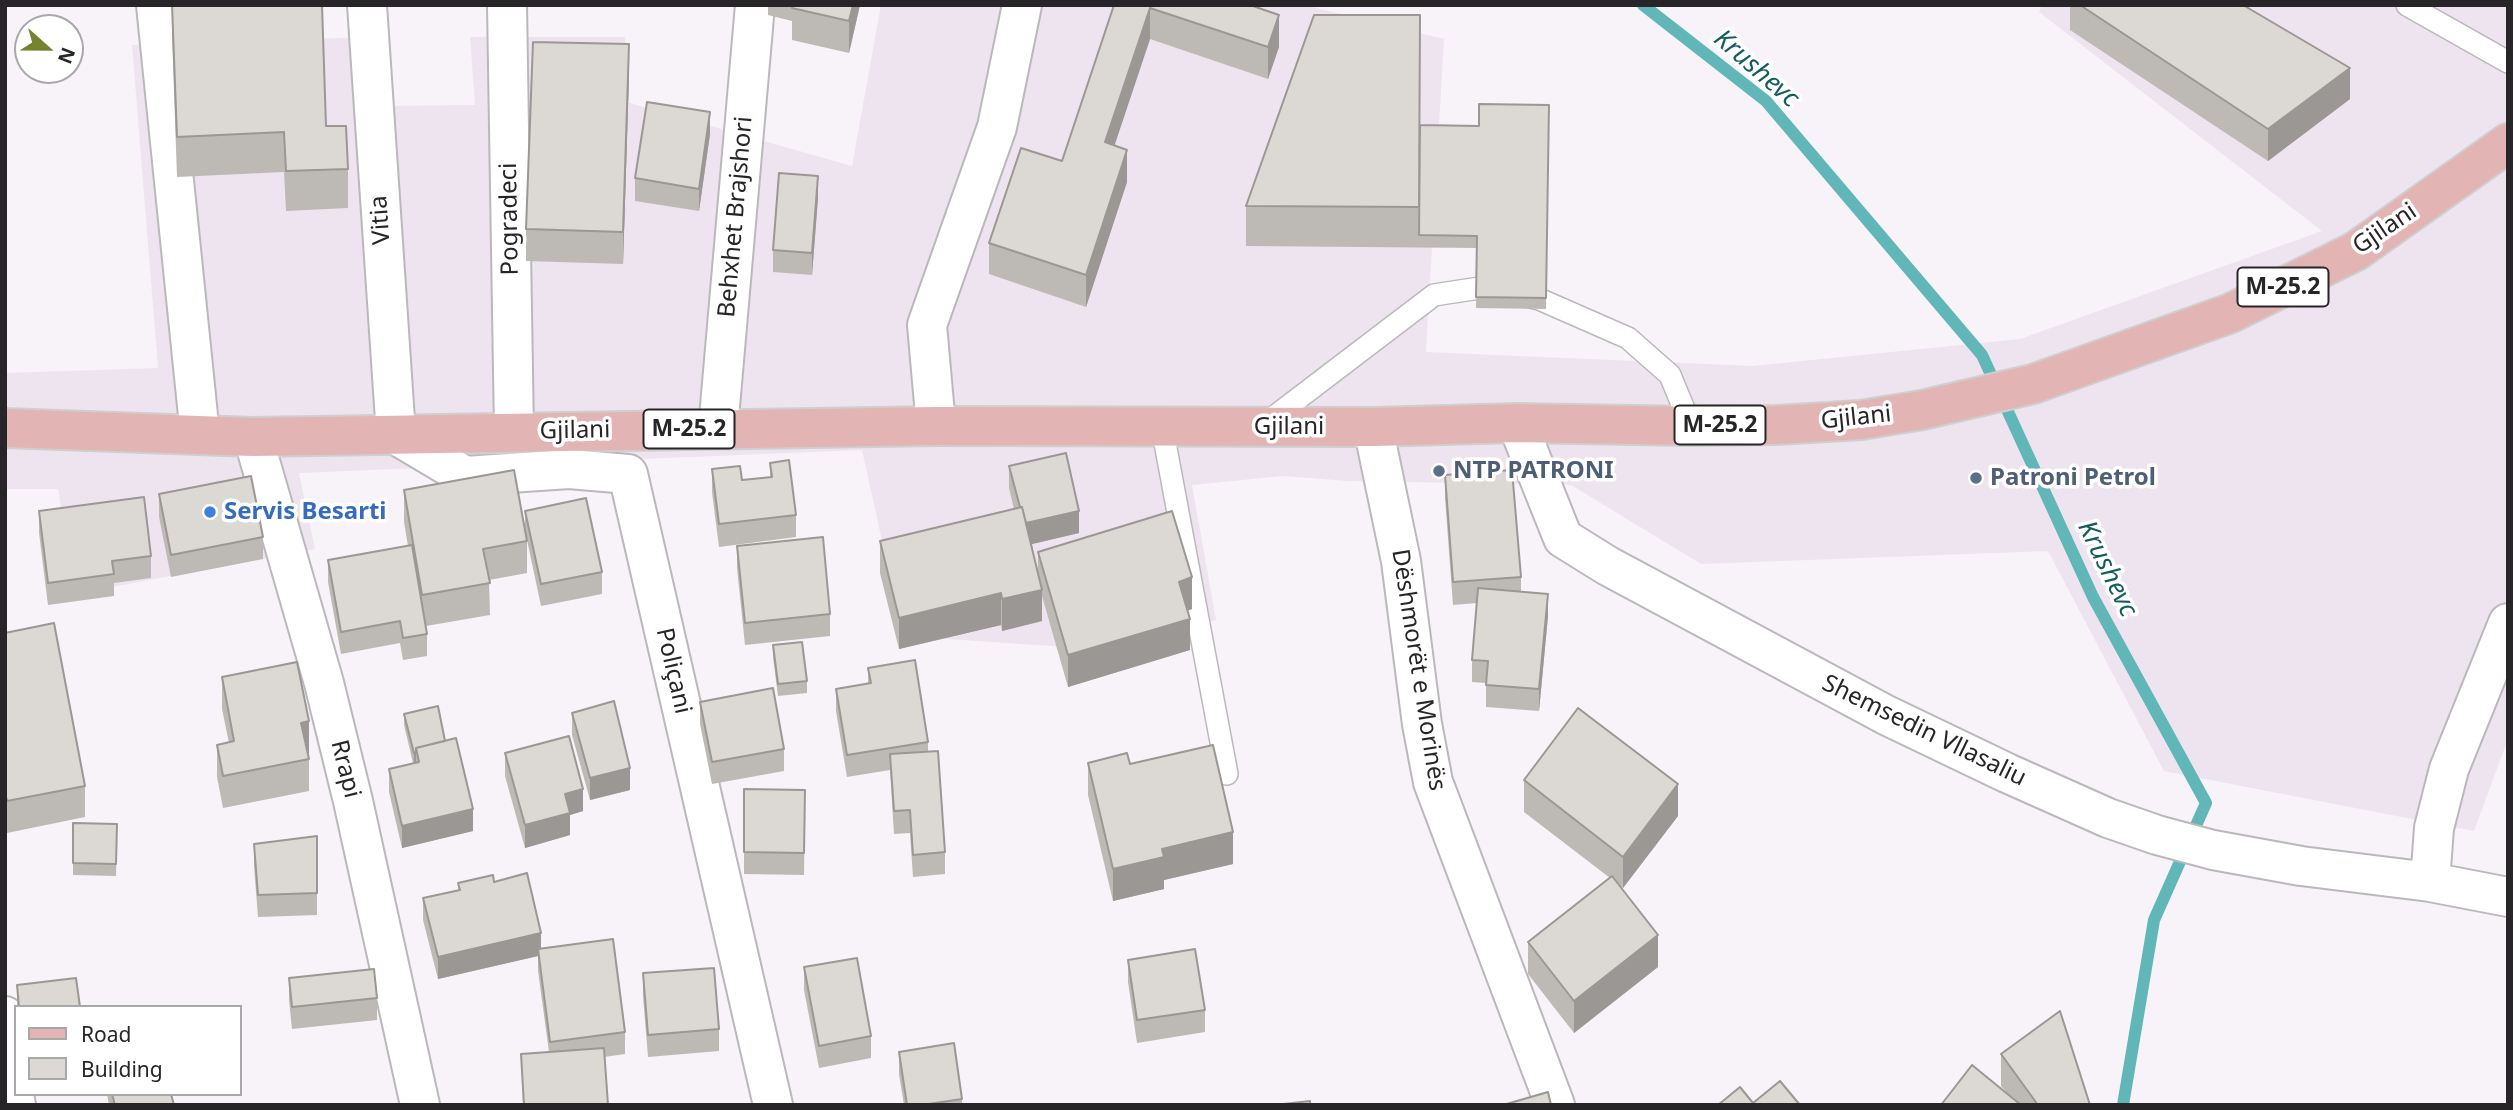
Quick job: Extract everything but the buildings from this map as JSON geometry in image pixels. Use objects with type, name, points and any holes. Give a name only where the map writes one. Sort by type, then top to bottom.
[{"type":"main road","name":"Gjilani","points":[[5,428],[253,437],[936,426],[1373,427],[1517,423],[1691,426],[1861,420],[1922,410],[2033,384],[2231,313],[2356,251],[2508,143]]},
{"type":"street","points":[[156,5],[200,435]]},
{"type":"street","name":"Vitia","points":[[367,5],[396,435]]},
{"type":"street","name":"Pogradeci","points":[[507,5],[514,432]]},
{"type":"street","name":"Behxhet Brajshori","points":[[718,429],[755,5]]},
{"type":"street","points":[[936,426],[927,325],[997,127],[1022,5]]},
{"type":"street","name":"Shemsedin Vllasaliu","points":[[1517,423],[1563,538],[1608,566],[1886,715],[2108,818],[2157,835],[2301,866],[2430,882],[2508,897]]},
{"type":"street","name":"Dëshmorët e Morinës","points":[[1373,427],[1401,561],[1422,724],[1433,782],[1555,1105]]},
{"type":"street","name":"Poliçani","points":[[396,435],[465,476],[569,469],[628,474],[773,1105]]},
{"type":"street","name":"Rrapi","points":[[253,437],[324,682],[420,1105]]},
{"type":"street","points":[[2430,882],[2434,828],[2449,769],[2508,622]]},
{"type":"street","points":[[5,1016],[14,1095]]},
{"type":"lane","points":[[2407,5],[2508,62]]},
{"type":"lane","points":[[1261,427],[1434,295],[1486,287],[1539,299],[1628,338],[1670,375],[1691,426]]},
{"type":"lane","points":[[1162,426],[1227,774]]},
{"type":"shaded area","points":[[881,5],[1304,5],[1444,39],[1426,352],[1753,366],[2020,339],[2322,231],[2039,12],[2042,5],[2508,5],[2508,739],[2474,831],[2164,771],[2048,551],[1701,564],[1571,485],[1348,481],[1283,476],[1192,485],[1216,620],[1081,648],[903,636],[862,450],[299,473],[315,549],[74,594],[58,489],[5,489],[5,373],[158,368],[132,45],[371,37],[386,106],[475,105],[470,37],[625,37],[626,102],[852,166]]},
{"type":"waterway","name":"Krushevc","points":[[1643,5],[1766,101],[1982,355],[2093,597],[2206,803],[2154,920],[2123,1105]]},
{"type":"place","name":"NTP PATRONI","points":[[1439,471]]},
{"type":"place","name":"Patroni Petrol","points":[[1976,478]]},
{"type":"place","name":"Servis Besarti","points":[[210,512]]}]
